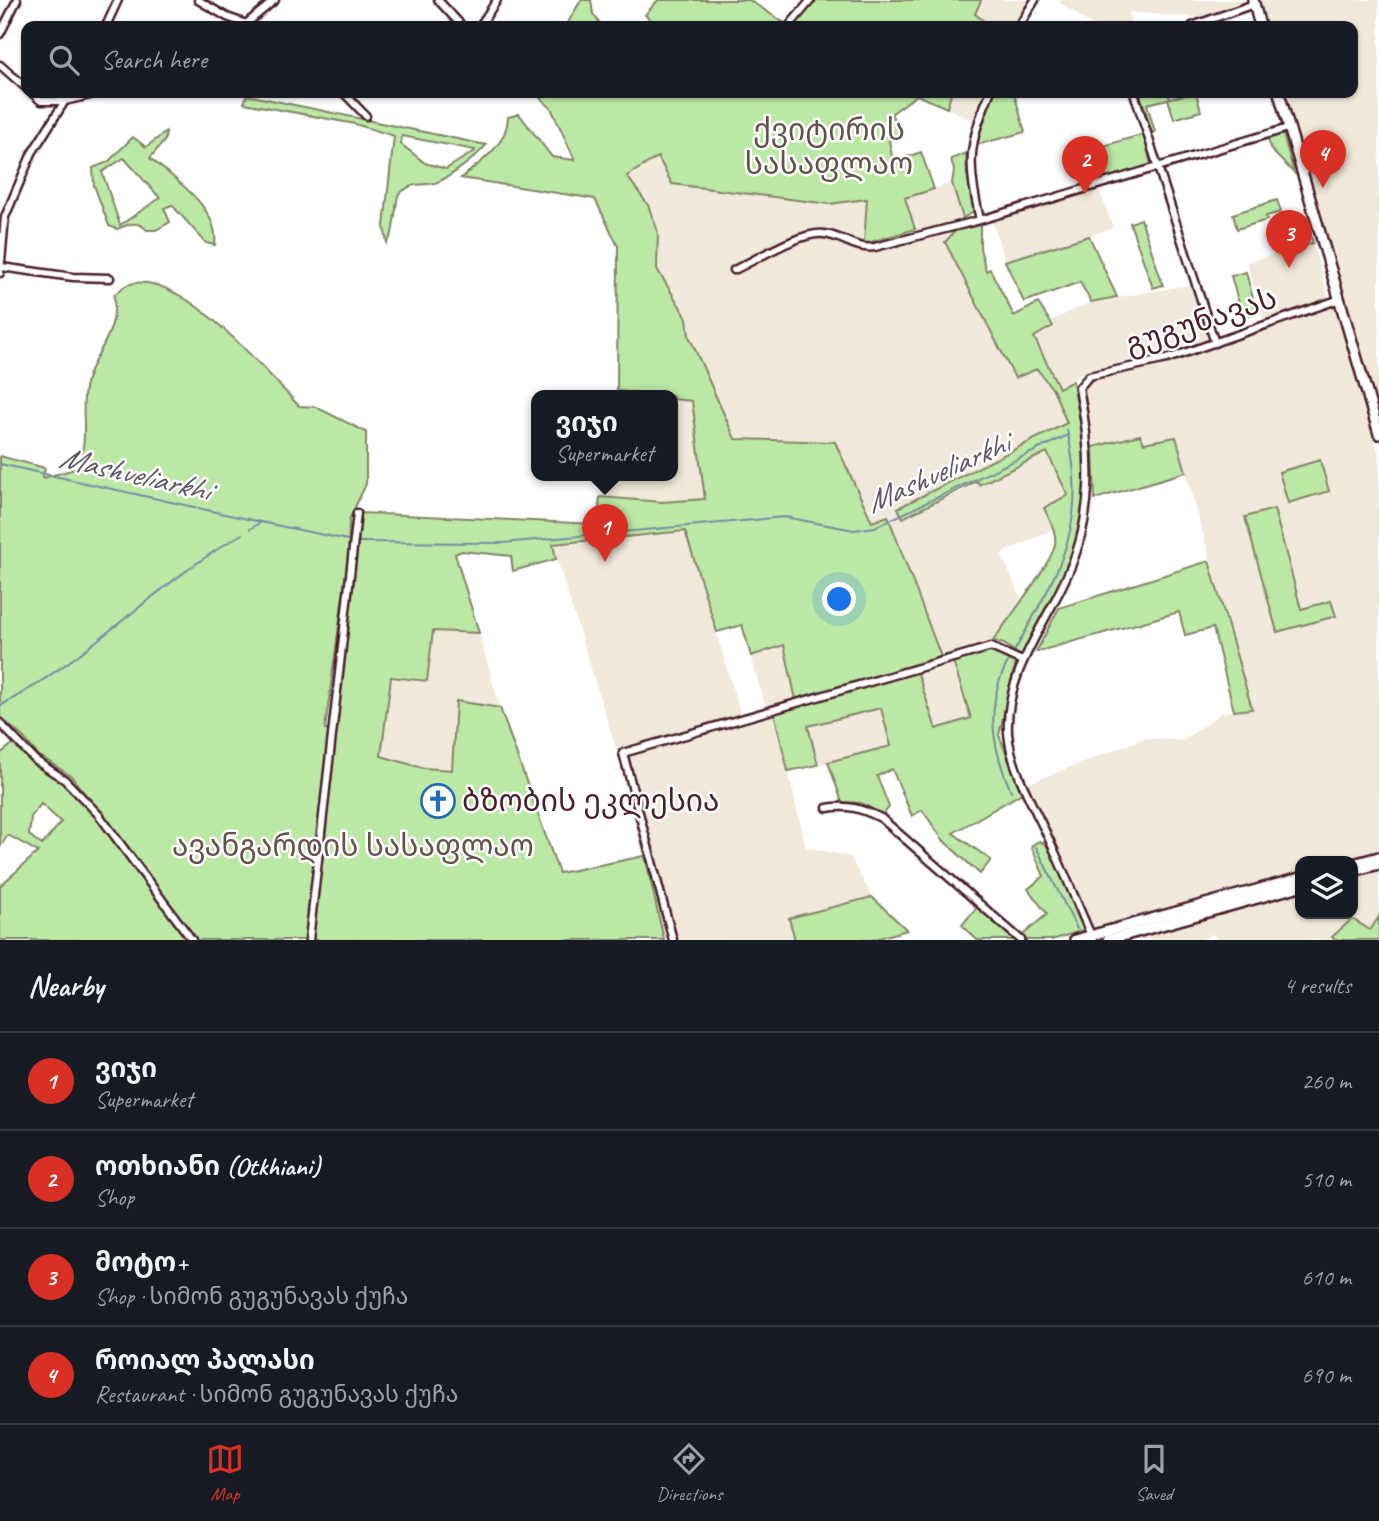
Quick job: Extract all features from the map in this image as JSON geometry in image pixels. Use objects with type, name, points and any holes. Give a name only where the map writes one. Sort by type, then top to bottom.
[{"type":"main road","points":[[1254,2],[1259,21]]},
{"type":"main road","points":[[1280,98],[1379,434]]},
{"type":"main road","points":[[1358,862],[1379,856]]},
{"type":"main road","points":[[1358,870],[1379,864]]},
{"type":"main road","points":[[1075,940],[1092,938],[1295,879]]},
{"type":"main road","points":[[1108,940],[1295,887]]},
{"type":"street","points":[[0,34],[17,0]]},
{"type":"street","points":[[108,21],[118,0]]},
{"type":"street","points":[[198,0],[238,21]]},
{"type":"street","points":[[253,21],[275,0]]},
{"type":"street","points":[[438,0],[457,21]]},
{"type":"street","points":[[483,21],[497,0]]},
{"type":"street","points":[[793,21],[811,0]]},
{"type":"street","points":[[1022,21],[1035,0]]},
{"type":"street","points":[[1205,21],[1254,2]]},
{"type":"street","points":[[0,65],[21,84]]},
{"type":"street","points":[[38,98],[41,101],[78,98]]},
{"type":"street","points":[[67,98],[32,153],[5,217],[1,269],[110,278]]},
{"type":"street","points":[[349,98],[366,116]]},
{"type":"street","points":[[980,220],[970,155],[973,134],[988,98]]},
{"type":"street","points":[[1136,98],[1215,343]]},
{"type":"street","points":[[734,270],[807,235],[832,236],[863,249],[980,220],[1288,128]]},
{"type":"street","name":"გუგუნავას","points":[[1022,661],[1066,579],[1087,517],[1090,477],[1086,424],[1079,388],[1089,376],[1121,371],[1215,343],[1339,299]]},
{"type":"street","points":[[309,940],[357,513]]},
{"type":"street","points":[[673,940],[623,753],[991,647],[1022,661],[1008,709],[1009,736],[1024,784],[1092,938]]},
{"type":"street","points":[[0,723],[35,760],[65,780],[99,816],[192,940]]},
{"type":"street","points":[[827,808],[843,805],[861,808],[881,818],[1021,940]]},
{"type":"shaded area","points":[[981,0],[1031,0],[1018,21],[984,21],[975,13]]},
{"type":"shaded area","points":[[1057,0],[1246,0],[1204,18],[1129,12],[1130,21],[1086,21]]},
{"type":"shaded area","points":[[1259,0],[1379,0],[1379,419],[1288,98],[1358,98],[1358,21],[1265,21]]},
{"type":"shaded area","points":[[950,98],[985,98],[975,122],[947,108]]},
{"type":"shaded area","points":[[658,157],[829,204],[867,199],[865,244],[914,229],[905,198],[952,183],[963,218],[953,221],[945,242],[1015,378],[1037,368],[1054,391],[1068,423],[898,508],[903,518],[1047,451],[1068,496],[1053,529],[1001,554],[1021,598],[993,641],[941,657],[888,516],[873,522],[844,459],[825,441],[735,439],[688,336],[687,318],[657,269],[658,232],[648,205],[627,176]]},
{"type":"shaded area","points":[[1099,189],[1113,228],[1005,261],[992,221]]},
{"type":"shaded area","points":[[1313,243],[1329,301],[1264,320],[1247,262]]},
{"type":"shaded area","points":[[1190,285],[1207,339],[1080,374],[1059,388],[1034,337],[1053,326],[1050,321],[1091,302]]},
{"type":"shaded area","points":[[1330,307],[1337,308],[1379,455],[1379,852],[1358,858],[1295,856],[1295,875],[1097,929],[1091,925],[1027,784],[1145,738],[1182,741],[1223,712],[1252,709],[1176,437],[1143,443],[1140,435],[1093,447],[1081,390],[1093,379],[1150,367]],"holes":[[[1274,509],[1301,609],[1246,517]]]},
{"type":"shaded area","points":[[678,400],[692,401],[705,499],[662,502],[600,497],[602,481],[678,481]]},
{"type":"shaded area","points":[[686,531],[743,723],[774,712],[806,847],[850,857],[872,897],[789,918],[795,940],[664,940],[617,752],[552,544]]},
{"type":"shaded area","points":[[432,631],[479,633],[500,708],[456,701],[453,770],[423,768],[381,756],[391,676]]},
{"type":"shaded area","points":[[784,645],[796,700],[766,710],[751,656]]},
{"type":"shaded area","points":[[953,661],[971,718],[935,729],[917,671]]},
{"type":"shaded area","points":[[881,707],[891,746],[818,765],[808,726]]},
{"type":"shaded area","points":[[1379,870],[1379,917],[1370,930],[1333,937],[1335,940],[1217,940],[1213,934],[1200,940],[1125,940],[1295,892],[1295,919],[1358,919],[1358,876]]},
{"type":"green space","points":[[581,0],[591,0],[593,14],[598,21],[569,21]]},
{"type":"green space","points":[[658,0],[749,0],[781,21],[650,21],[645,15]]},
{"type":"green space","name":"ქვიტირის სასაფლაო","points":[[814,0],[981,0],[975,14],[984,21],[792,21]]},
{"type":"green space","points":[[246,98],[261,98],[486,145],[470,161],[447,177],[435,183],[412,186],[398,195],[392,234],[387,243],[384,226],[394,136],[355,124],[244,103]],"holes":[[[402,136],[475,151],[446,169],[425,163],[401,144]]]},
{"type":"green space","name":"ავანგარდის სასაფლაო","points":[[540,98],[913,98],[891,114],[903,134],[889,140],[893,162],[921,152],[934,189],[905,198],[915,229],[864,244],[867,199],[829,204],[672,184],[658,157],[627,176],[648,205],[658,232],[657,269],[687,318],[689,336],[735,439],[835,442],[872,522],[888,516],[941,657],[796,700],[784,645],[751,656],[742,625],[717,632],[685,531],[553,544],[556,559],[513,571],[511,556],[462,551],[455,554],[479,633],[433,631],[427,681],[391,677],[381,756],[423,768],[452,770],[456,701],[500,708],[559,873],[645,856],[664,940],[0,940],[0,886],[38,852],[8,835],[0,847],[0,754],[14,743],[85,804],[147,887],[154,883],[71,776],[37,754],[23,737],[0,717],[0,456],[45,468],[43,478],[75,469],[83,449],[84,399],[88,376],[112,324],[114,295],[125,286],[148,283],[171,291],[220,326],[299,406],[316,407],[366,432],[366,484],[349,520],[348,559],[325,729],[334,735],[360,513],[597,524],[600,497],[662,502],[705,499],[692,401],[678,400],[678,390],[617,390],[618,246],[595,199],[461,178],[485,159],[498,144],[507,127],[508,117],[519,114],[552,157],[575,160],[551,108]],"holes":[[[41,804],[61,822],[42,845],[29,835],[31,817]]]},
{"type":"green space","points":[[924,98],[950,98],[947,108]]},
{"type":"green space","points":[[992,98],[1015,98],[1025,132],[976,145]]},
{"type":"green space","points":[[1142,98],[1197,98],[1201,111],[1174,119],[1168,99],[1147,104],[1155,132],[1152,133]]},
{"type":"green space","points":[[166,132],[165,140],[150,158],[203,207],[215,232],[215,245],[206,243],[172,205],[164,208],[170,222],[156,230],[147,230],[137,224],[117,229],[109,226],[94,185],[93,168],[108,162],[133,137],[146,147]],"holes":[[[124,158],[160,198],[120,225],[102,172]]]},
{"type":"green space","points":[[1144,134],[1151,165],[1101,181],[1093,149]]},
{"type":"green space","points":[[1283,134],[1294,173],[1271,150],[1268,139]]},
{"type":"green space","points":[[966,153],[967,174],[975,211],[963,218],[952,183],[954,170],[951,159]]},
{"type":"green space","points":[[1277,200],[1281,212],[1266,216],[1267,220],[1237,229],[1233,214]]},
{"type":"green space","points":[[1141,219],[1163,285],[1153,288],[1130,223]]},
{"type":"green space","points":[[1306,220],[1313,243],[1295,248],[1288,224]]},
{"type":"green space","points":[[980,225],[980,248],[986,271],[990,269],[1014,316],[1038,303],[1053,326],[1034,337],[1059,388],[1073,381],[1087,464],[1085,501],[1074,548],[1022,657],[1004,644],[993,641],[1053,552],[1054,530],[1044,508],[1068,495],[1047,452],[979,485],[977,481],[903,518],[898,508],[1067,423],[1054,391],[1037,369],[1015,378],[945,242],[956,230]]},
{"type":"green space","points":[[1089,236],[1117,297],[1091,302],[1080,282],[1024,302],[1005,261]]},
{"type":"green space","points":[[1246,272],[1257,314],[1243,318],[1231,276]]},
{"type":"green space","points":[[1140,435],[1144,443],[1176,437],[1186,472],[1095,499],[1093,447]]},
{"type":"green space","points":[[1320,460],[1329,491],[1288,503],[1279,472]]},
{"type":"green space","points":[[1274,509],[1301,609],[1331,601],[1336,616],[1277,632],[1245,517]]},
{"type":"green space","points":[[1209,561],[1252,709],[1234,711],[1213,628],[1185,635],[1179,612],[1036,652],[1059,608]]},
{"type":"green space","points":[[989,652],[1014,659],[1015,666],[999,735],[1022,793],[953,833],[991,860],[980,874],[944,841],[922,810],[912,816],[892,769],[877,776],[889,807],[883,815],[861,803],[842,802],[828,762],[891,746],[881,708],[808,726],[818,765],[788,771],[774,712],[917,671],[936,729],[971,718],[953,661]]},
{"type":"green space","points":[[1039,841],[1049,846],[1084,930],[1052,940],[1017,940],[1047,914],[1028,889],[1044,876],[1031,846]]},
{"type":"green space","points":[[872,897],[907,930],[872,940],[795,940],[789,918]]},
{"type":"green space","points":[[978,906],[1017,940],[977,940],[962,925]]},
{"type":"green space","points":[[1379,917],[1379,940],[1335,940],[1332,937],[1352,919],[1370,930]]},
{"type":"waterway","points":[[1015,650],[1057,570],[1072,521],[1073,464],[1067,430]]},
{"type":"waterway","name":"Mashveliarkhi","points":[[359,542],[503,543],[785,517],[854,530],[875,527],[1068,435]]},
{"type":"waterway","name":"Mashveliarkhi","points":[[0,464],[261,522]]},
{"type":"waterway","name":"Mashveliarkhi","points":[[250,529],[261,522],[348,540]]},
{"type":"waterway","points":[[0,706],[63,666],[180,575],[242,534]]},
{"type":"waterway","points":[[1009,660],[996,693],[993,726],[999,759],[1011,791]]},
{"type":"waterway","points":[[1036,847],[1077,929]]},
{"type":"place","name":"როიალ პალასი","points":[[1323,188]]},
{"type":"place","name":"ოთხიანი (Otkhiani)","points":[[1085,194]]},
{"type":"place","name":"მოტო+","points":[[1289,268]]},
{"type":"place","name":"ვიჯი","points":[[605,562]]},
{"type":"place","name":"ბზობის ეკლესია","points":[[438,801]]}]
